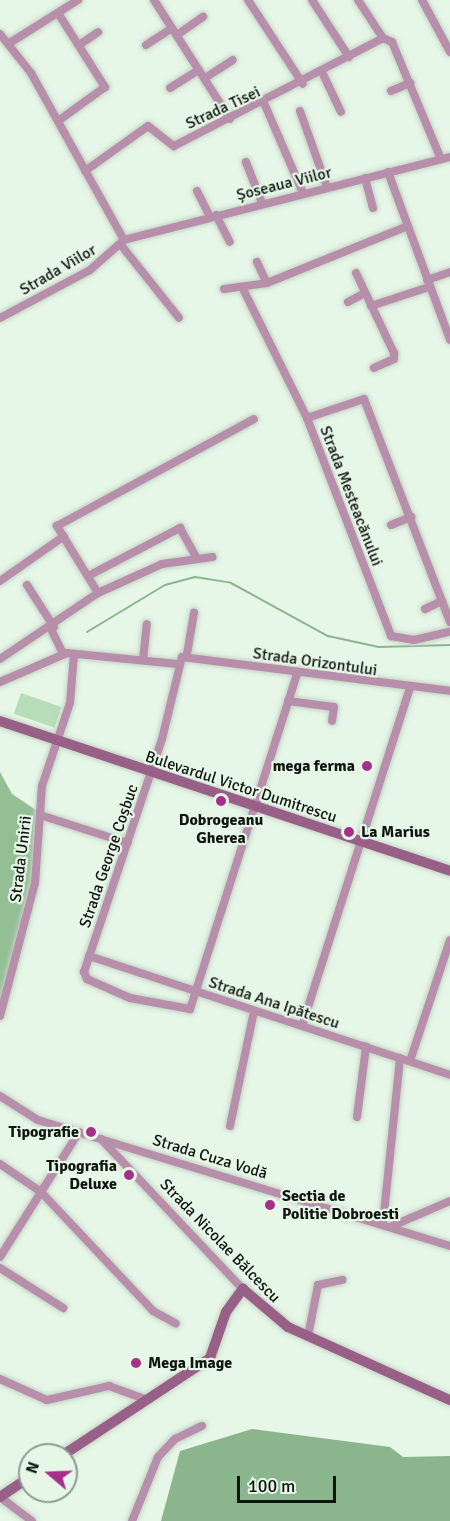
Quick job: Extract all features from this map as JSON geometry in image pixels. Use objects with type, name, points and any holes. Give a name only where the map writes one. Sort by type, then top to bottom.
[{"type":"street","points":[[8,44],[78,0]]},
{"type":"street","points":[[154,0],[230,119]]},
{"type":"street","points":[[248,0],[303,84]]},
{"type":"street","points":[[312,0],[349,57]]},
{"type":"street","points":[[358,0],[383,38],[392,42],[441,159]]},
{"type":"street","points":[[422,0],[450,52]]},
{"type":"street","points":[[58,13],[105,87],[58,121]]},
{"type":"street","points":[[146,45],[203,17]]},
{"type":"street","points":[[79,45],[98,32]]},
{"type":"street","points":[[0,34],[58,121],[123,243],[179,318]]},
{"type":"street","name":"Strada Tisei","points":[[85,171],[148,126],[174,146],[303,84],[383,38]]},
{"type":"street","points":[[204,78],[233,60]]},
{"type":"street","points":[[170,88],[199,70]]},
{"type":"street","points":[[322,72],[341,112]]},
{"type":"street","points":[[391,91],[410,83]]},
{"type":"street","points":[[264,103],[303,193]]},
{"type":"street","points":[[300,111],[327,187]]},
{"type":"street","name":"Șoseaua Viilor","points":[[123,243],[262,203],[450,157]]},
{"type":"street","points":[[246,162],[262,203]]},
{"type":"street","points":[[388,172],[428,283],[447,323],[450,340]]},
{"type":"street","points":[[365,178],[374,208]]},
{"type":"street","points":[[197,191],[230,242]]},
{"type":"street","points":[[224,290],[243,289],[267,283],[408,226]]},
{"type":"street","name":"Strada Viilor","points":[[0,318],[90,270],[123,243]]},
{"type":"street","points":[[257,262],[267,283]]},
{"type":"street","points":[[371,306],[450,272]]},
{"type":"street","points":[[356,273],[395,356],[374,368]]},
{"type":"street","points":[[243,289],[307,418]]},
{"type":"street","points":[[348,302],[365,293]]},
{"type":"street","name":"Strada Mesteacănului","points":[[450,622],[363,397],[307,418],[391,636],[414,640],[450,632]]},
{"type":"street","points":[[98,593],[90,575],[57,525],[254,419]]},
{"type":"street","name":"Strada Mesteacănului","points":[[391,525],[411,517]]},
{"type":"street","points":[[90,575],[180,528],[196,557]]},
{"type":"street","points":[[0,581],[64,536]]},
{"type":"street","points":[[0,659],[52,628],[98,593],[162,564],[213,556]]},
{"type":"street","points":[[27,585],[52,628],[63,654]]},
{"type":"street","points":[[425,609],[442,601]]},
{"type":"street","points":[[0,682],[63,654],[178,662],[187,654],[194,613]]},
{"type":"street","points":[[143,660],[147,624]]},
{"type":"street","name":"Strada Unirii","points":[[0,1016],[35,883],[44,777],[70,703],[74,654]]},
{"type":"street","name":"Strada Orizontului","points":[[187,654],[297,674],[450,691]]},
{"type":"street","name":"Strada George Coșbuc","points":[[89,956],[151,773],[178,662]]},
{"type":"street","points":[[89,956],[85,977],[130,999],[186,1012],[196,992],[297,674]]},
{"type":"street","points":[[302,1026],[410,688]]},
{"type":"street","points":[[288,701],[334,707],[333,721]]},
{"type":"street","name":"Bulevardul Victor Dumitrescu","points":[[0,721],[450,871]]},
{"type":"street","points":[[40,815],[128,843]]},
{"type":"street","points":[[410,1061],[450,940]]},
{"type":"street","name":"Strada Ana Ipătescu","points":[[89,956],[450,1075]]},
{"type":"street","points":[[230,1126],[254,1011]]},
{"type":"street","points":[[357,1116],[366,1047]]},
{"type":"street","points":[[383,1223],[400,1058]]},
{"type":"street","points":[[0,1096],[28,1115],[100,1138]]},
{"type":"street","points":[[0,1257],[79,1132]]},
{"type":"street","name":"Strada Cuza Vodă","points":[[100,1138],[383,1223],[450,1246]]},
{"type":"street","name":"Strada Nicolae Bălcescu","points":[[100,1138],[271,1316],[308,1336],[449,1396]]},
{"type":"street","points":[[0,1164],[41,1192],[156,1314],[176,1324]]},
{"type":"street","points":[[392,1226],[450,1201]]},
{"type":"street","points":[[0,1268],[63,1308]]},
{"type":"street","points":[[308,1336],[318,1285],[342,1280]]},
{"type":"street","points":[[78,1445],[210,1358],[226,1312],[243,1289]]},
{"type":"street","points":[[0,1379],[47,1400],[109,1386],[145,1399]]},
{"type":"street","points":[[132,1521],[158,1457],[175,1439],[202,1426]]},
{"type":"street","points":[[18,1485],[0,1497],[32,1521]]},
{"type":"shaded area","points":[[21,693],[62,707],[54,728],[14,714]]},
{"type":"shaded area","points":[[0,772],[12,794],[36,810],[31,881],[0,1003]]},
{"type":"shaded area","points":[[252,1429],[390,1447],[403,1457],[450,1456],[450,1521],[161,1521],[180,1451]]},
{"type":"waterway","points":[[87,632],[165,585],[195,577],[231,583],[328,636],[379,647],[450,645]]},
{"type":"place","name":"mega ferma","points":[[367,766]]},
{"type":"place","name":"Dobrogeanu Gherea","points":[[221,801]]},
{"type":"place","name":"La Marius","points":[[349,832]]},
{"type":"place","name":"Tipografie","points":[[91,1132]]},
{"type":"place","name":"Tipografia Deluxe","points":[[129,1175]]},
{"type":"place","name":"Sectia de Politie Dobroesti","points":[[270,1205]]},
{"type":"place","name":"Mega Image","points":[[136,1363]]}]
